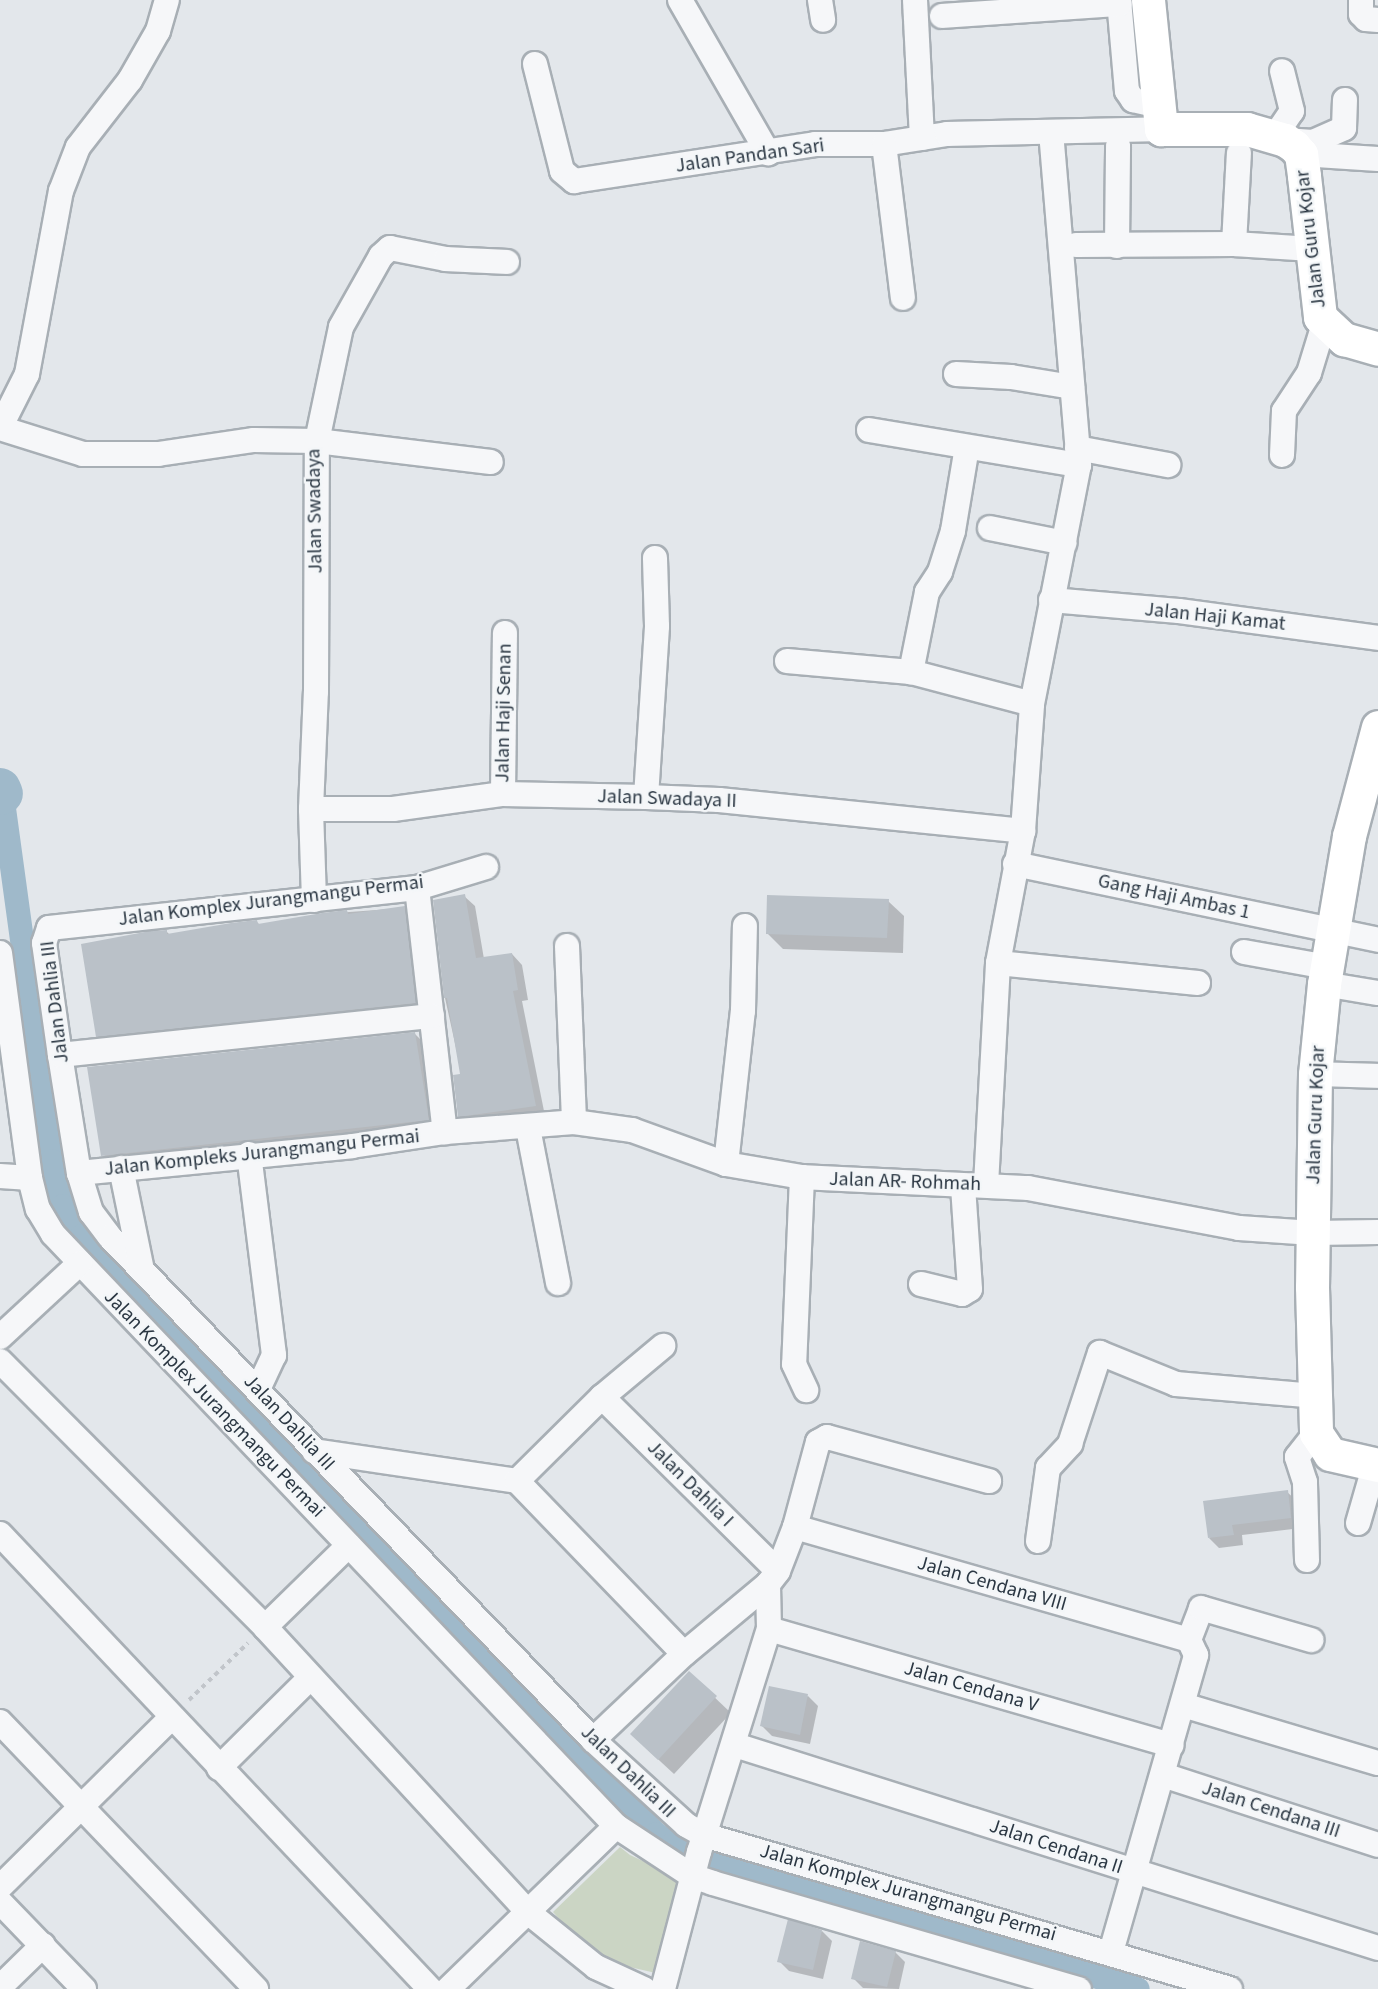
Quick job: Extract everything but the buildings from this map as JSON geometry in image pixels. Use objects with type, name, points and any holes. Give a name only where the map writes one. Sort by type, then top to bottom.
[{"type":"street","points":[[0,428],[27,374],[61,191],[78,147],[130,80],[158,31],[167,0]]},
{"type":"street","points":[[680,0],[768,153]]},
{"type":"street","points":[[915,0],[922,138]]},
{"type":"street","points":[[1361,0],[1361,14],[1366,19],[1378,20]]},
{"type":"street","points":[[942,16],[1129,2],[1160,117],[1230,128],[1287,143],[1378,159]]},
{"type":"street","name":"Jalan Pandan Sari","points":[[535,64],[562,171],[574,181],[768,153],[814,144],[884,144],[947,134],[1051,133],[1160,117]]},
{"type":"street","points":[[1282,71],[1292,111],[1287,143]]},
{"type":"street","points":[[1287,143],[1313,142],[1344,128],[1345,100]]},
{"type":"street","points":[[921,1284],[962,1294],[970,1289],[974,1185],[998,963],[1023,831],[1032,704],[1051,600],[1065,543],[1078,456],[1051,133]]},
{"type":"street","name":"Jalan Guru Kojar","points":[[1287,143],[1312,249],[1324,324],[1344,339],[1378,349]]},
{"type":"street","points":[[884,144],[903,298]]},
{"type":"street","points":[[1117,246],[1118,146]]},
{"type":"street","points":[[1234,244],[1239,153]]},
{"type":"street","points":[[1076,245],[1234,244],[1312,249]]},
{"type":"street","points":[[491,462],[317,441],[341,327],[381,256],[390,248],[401,248],[446,259],[507,262]]},
{"type":"street","points":[[1282,455],[1284,411],[1309,373],[1324,324]]},
{"type":"street","points":[[956,374],[1011,377],[1072,387]]},
{"type":"street","name":"Jalan Swadaya","points":[[0,428],[83,454],[119,456],[254,440],[317,441],[316,692],[311,809],[314,900]]},
{"type":"street","points":[[869,430],[967,447],[1168,465]]},
{"type":"street","points":[[911,672],[927,592],[940,572],[952,531],[967,447]]},
{"type":"street","points":[[990,528],[1065,543]]},
{"type":"street","points":[[646,797],[657,626],[655,558]]},
{"type":"street","name":"Jalan Haji Kamat","points":[[1051,600],[1190,613],[1378,638]]},
{"type":"street","name":"Jalan Haji Senan","points":[[502,794],[505,633]]},
{"type":"street","points":[[787,661],[911,672],[1032,704]]},
{"type":"street","name":"Jalan Guru Kojar","points":[[1316,1433],[1313,1233],[1315,1074],[1325,975],[1349,836],[1378,727]]},
{"type":"street","name":"Jalan Swadaya II","points":[[311,809],[393,809],[502,794],[646,797],[719,800],[1023,831]]},
{"type":"street","name":"Gang Haji Ambas 1","points":[[1015,864],[1378,940]]},
{"type":"street","name":"Jalan Komplex Jurangmangu Permai","points":[[55,926],[417,888],[486,867]]},
{"type":"street","points":[[417,888],[445,1132]]},
{"type":"street","name":"Jalan Dahlia III","points":[[55,926],[46,931],[44,943],[79,1173],[91,1212],[142,1270],[314,1451],[593,1740],[665,1809],[697,1858]]},
{"type":"street","points":[[726,1164],[743,1011],[745,926]]},
{"type":"street","points":[[567,946],[574,1122]]},
{"type":"street","points":[[1244,952],[1378,993]]},
{"type":"street","name":"Jalan Komplex Jurangmangu Permai","points":[[0,953],[6,1036],[30,1178],[41,1216],[80,1263],[616,1826],[697,1858],[1075,1988]]},
{"type":"street","points":[[998,963],[1198,983]]},
{"type":"street","points":[[60,1055],[432,1016]]},
{"type":"street","points":[[1315,1074],[1378,1076]]},
{"type":"street","name":"Jalan AR- Rohmah","points":[[445,1132],[528,1128],[574,1122],[632,1130],[726,1164],[802,1177],[1028,1188],[1239,1228],[1313,1233],[1378,1232]]},
{"type":"street","points":[[528,1128],[558,1283]]},
{"type":"street","name":"Jalan Kompleks Jurangmangu Permai","points":[[79,1173],[249,1154],[352,1146],[445,1132]]},
{"type":"street","points":[[249,1154],[273,1355],[258,1390]]},
{"type":"street","points":[[121,1168],[142,1270]]},
{"type":"street","points":[[0,1176],[30,1178]]},
{"type":"street","points":[[802,1177],[794,1364],[806,1390]]},
{"type":"street","points":[[0,1337],[80,1263]]},
{"type":"street","points":[[517,1480],[602,1397],[663,1346]]},
{"type":"street","points":[[1038,1541],[1048,1468],[1070,1444],[1100,1353],[1176,1384],[1317,1396]]},
{"type":"street","points":[[0,1361],[265,1627],[529,1913],[596,1967],[644,1989]]},
{"type":"street","name":"Jalan Dahlia I","points":[[602,1397],[773,1577]]},
{"type":"street","points":[[1307,1560],[1305,1482],[1297,1457],[1316,1433],[1330,1454],[1377,1464],[1358,1523]]},
{"type":"street","points":[[663,1989],[697,1858],[735,1745],[769,1629],[773,1577],[795,1527],[818,1442],[827,1437],[989,1480]]},
{"type":"street","points":[[314,1451],[517,1480],[678,1648]]},
{"type":"street","name":"Jalan Cendana VIII","points":[[795,1527],[1189,1640]]},
{"type":"street","points":[[0,1534],[171,1718],[430,1989]]},
{"type":"street","points":[[265,1627],[349,1545]]},
{"type":"street","points":[[593,1740],[678,1648],[773,1577]]},
{"type":"street","points":[[1112,1952],[1196,1655],[1189,1640],[1201,1608],[1311,1640]]},
{"type":"street","name":"Jalan Cendana V","points":[[769,1629],[1172,1745]]},
{"type":"street","points":[[219,1767],[311,1677]]},
{"type":"street","points":[[1183,1705],[1378,1763]]},
{"type":"street","points":[[0,1887],[171,1718]]},
{"type":"street","points":[[0,1722],[256,1989]]},
{"type":"street","name":"Jalan Cendana II","points":[[735,1745],[1378,1948]]},
{"type":"street","name":"Jalan Cendana III","points":[[1163,1775],[1378,1845]]},
{"type":"street","points":[[448,1989],[529,1913],[616,1826]]},
{"type":"street","name":"Jalan Komplex Jurangmangu Permai","points":[[697,1858],[1112,1952],[1230,1989]]},
{"type":"street","points":[[0,1902],[84,1989]]},
{"type":"street","points":[[0,1987],[43,1944]]},
{"type":"path","points":[[171,1718],[265,1627]]},
{"type":"green space","points":[[620,1847],[630,1855],[688,1882],[660,1974],[595,1959],[553,1912]]},
{"type":"waterway","points":[[0,789],[2,794]]},
{"type":"waterway","points":[[2,794],[52,1161],[63,1206],[82,1236],[656,1834],[672,1845],[715,1860],[1138,1989]]}]
